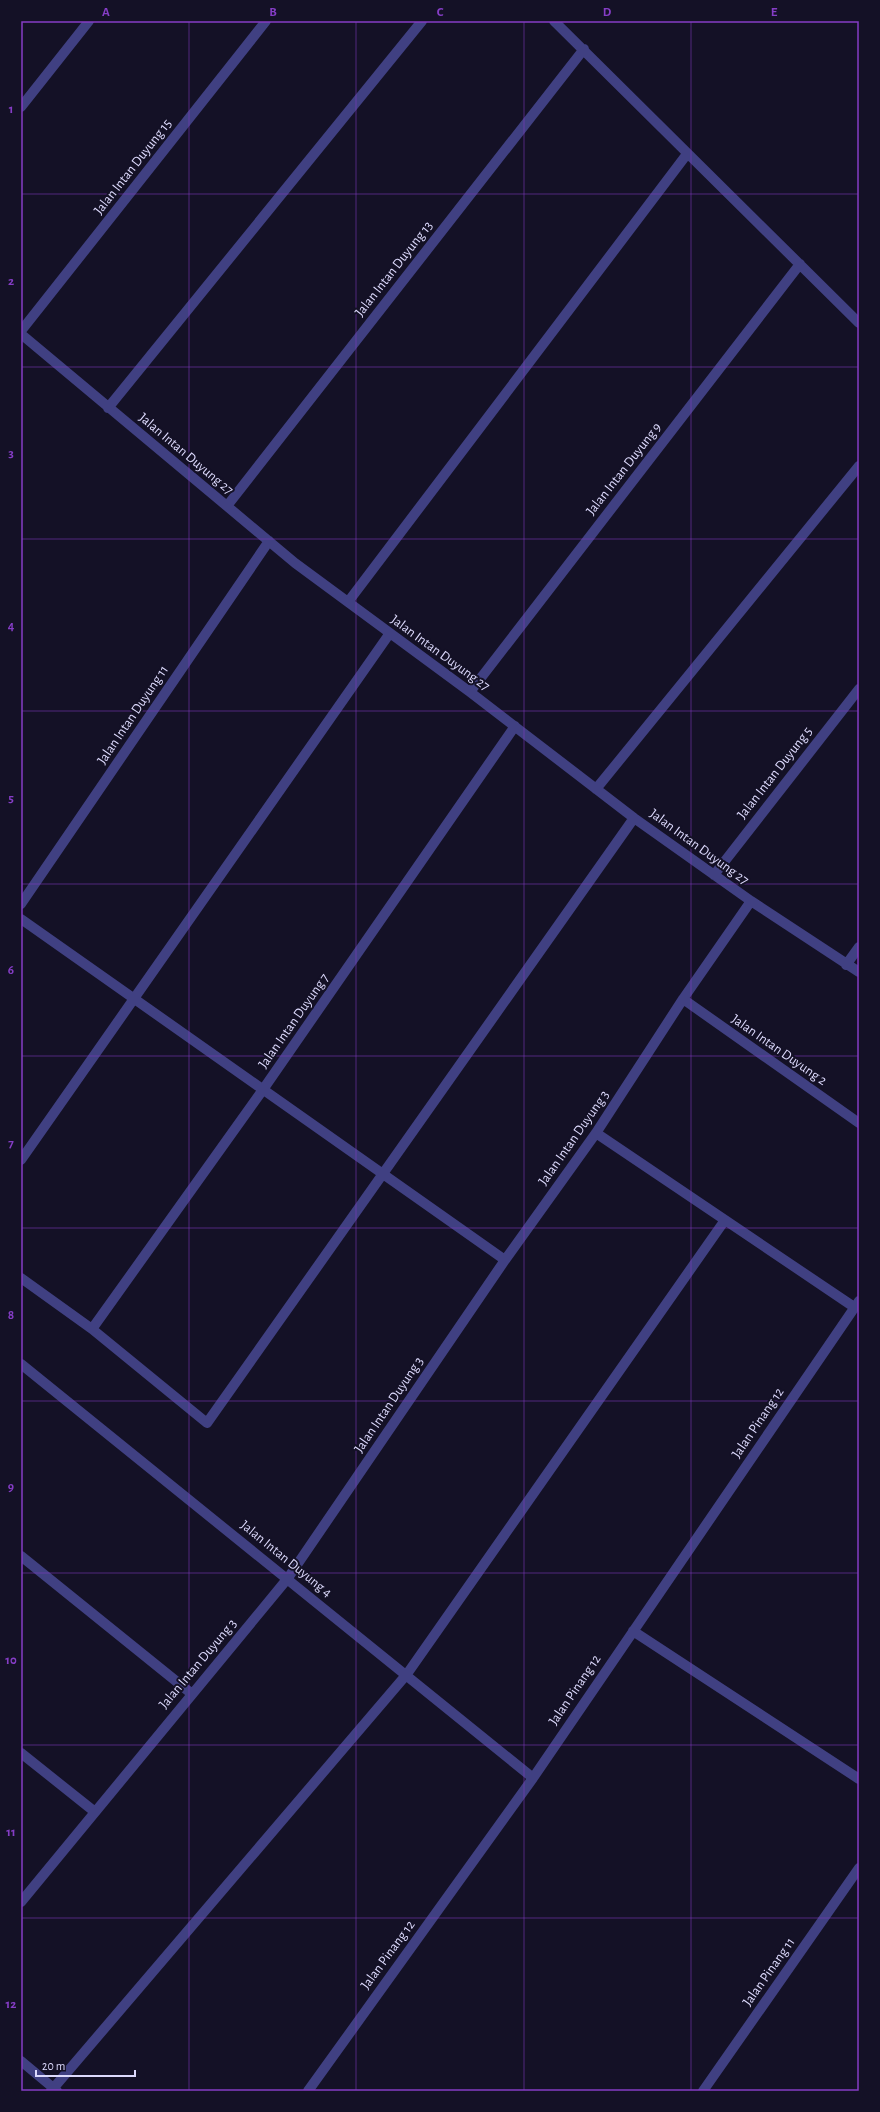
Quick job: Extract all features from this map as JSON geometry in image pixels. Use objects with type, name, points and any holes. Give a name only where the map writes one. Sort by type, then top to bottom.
[{"type":"street","points":[[21,107],[89,21]]},
{"type":"street","name":"Jalan Intan Duyung 15","points":[[21,331],[266,21]]},
{"type":"street","points":[[108,408],[422,21]]},
{"type":"street","points":[[554,21],[584,49],[687,154],[859,323]]},
{"type":"street","name":"Jalan Intan Duyung 13","points":[[227,506],[584,49]]},
{"type":"street","points":[[348,602],[687,154]]},
{"type":"street","name":"Jalan Intan Duyung 9","points":[[470,692],[800,264]]},
{"type":"street","name":"Jalan Intan Duyung 27","points":[[21,334],[269,541],[348,602],[470,692],[634,818],[751,901],[846,965],[859,972]]},
{"type":"street","points":[[596,789],[859,466]]},
{"type":"street","name":"Jalan Intan Duyung 11","points":[[21,904],[269,541]]},
{"type":"street","points":[[21,1160],[390,633]]},
{"type":"street","name":"Jalan Intan Duyung 5","points":[[714,875],[859,689]]},
{"type":"street","name":"Jalan Intan Duyung 7","points":[[92,1329],[262,1091],[515,726]]},
{"type":"street","points":[[21,1278],[92,1329],[207,1423],[634,818]]},
{"type":"street","name":"Jalan Intan Duyung 3","points":[[21,1902],[288,1578],[504,1260],[596,1133],[683,999],[751,901]]},
{"type":"street","points":[[21,919],[133,1000],[504,1260]]},
{"type":"street","points":[[846,965],[859,947]]},
{"type":"street","name":"Jalan Intan Duyung 2","points":[[683,999],[859,1123]]},
{"type":"street","points":[[596,1133],[724,1220],[857,1304]]},
{"type":"street","points":[[21,2061],[54,2090],[407,1674],[724,1220]]},
{"type":"street","name":"Jalan Pinang 12","points":[[308,2091],[533,1778],[857,1304]]},
{"type":"street","name":"Jalan Intan Duyung 4","points":[[21,1364],[407,1674],[533,1778]]},
{"type":"street","points":[[21,1556],[192,1694]]},
{"type":"street","points":[[633,1631],[859,1779]]},
{"type":"street","points":[[21,1753],[95,1812]]},
{"type":"street","name":"Jalan Pinang 11","points":[[703,2091],[859,1868]]}]
